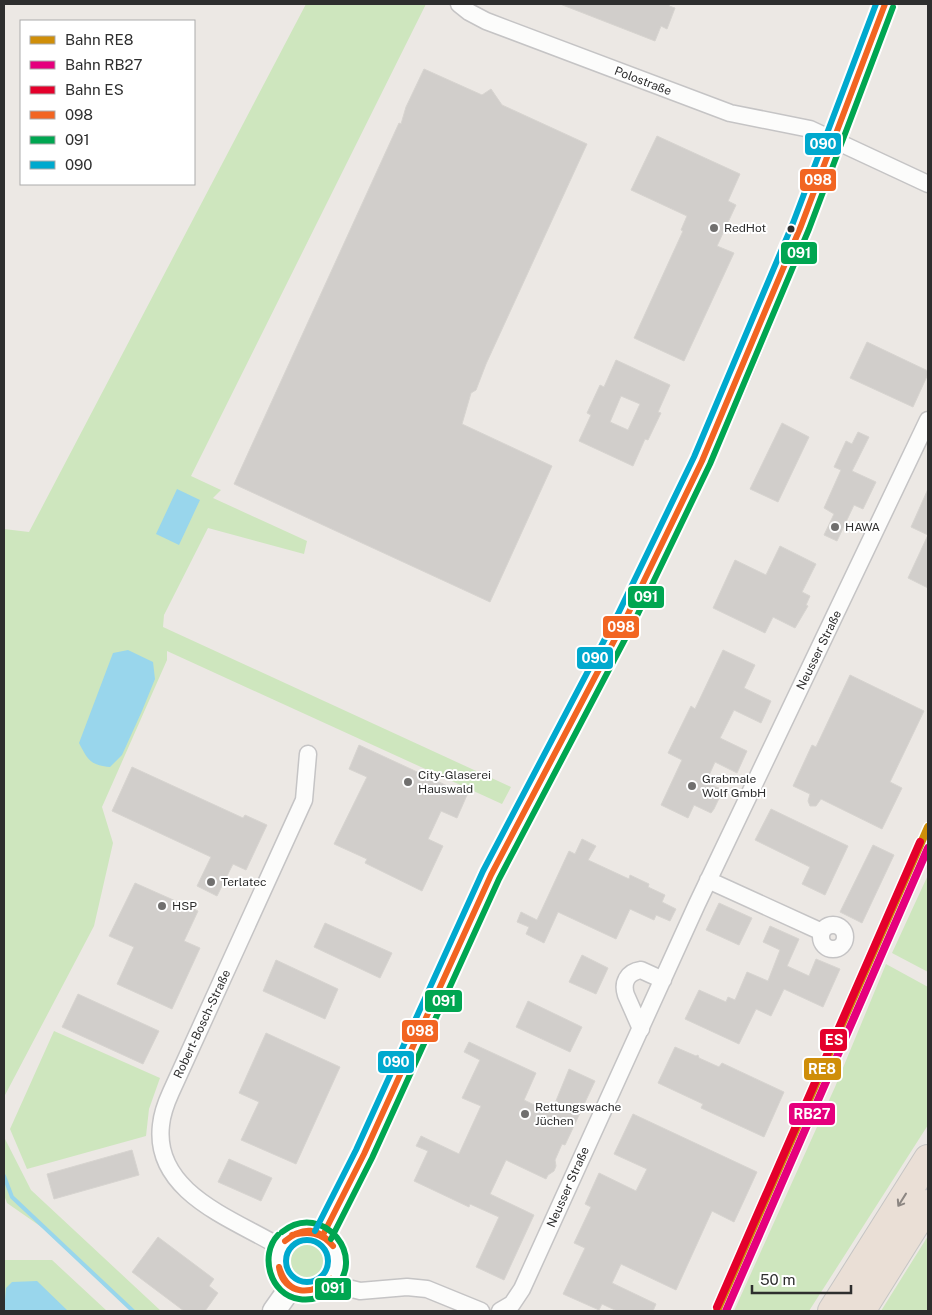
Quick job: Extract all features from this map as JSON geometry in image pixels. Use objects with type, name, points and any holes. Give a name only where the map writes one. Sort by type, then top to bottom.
[{"type":"highway","points":[[832,1311],[928,1159]]},
{"type":"highway","points":[[861,1311],[928,1204]]},
{"type":"main road","points":[[323,1235],[364,1154],[491,875],[622,626],[682,504],[749,353],[834,140],[884,4]]},
{"type":"main road","points":[[299,1231],[316,1232],[323,1235],[330,1242],[336,1254],[336,1268],[332,1277],[320,1288],[312,1291],[303,1291],[291,1287],[280,1275],[277,1266],[277,1256],[280,1247],[285,1240],[299,1231]]},
{"type":"main road","points":[[274,1311],[291,1287]]},
{"type":"street","name":"Polostraße","points":[[459,4],[486,21],[696,101],[741,116],[810,129],[834,140]]},
{"type":"street","points":[[834,140],[928,184]]},
{"type":"street","name":"Neusser Straße","points":[[500,1311],[512,1304],[522,1290],[708,880],[928,420]]},
{"type":"street","name":"Robert-Bosch-Straße","points":[[280,1247],[216,1211],[180,1184],[173,1175],[164,1155],[160,1126],[171,1092],[304,800],[308,754]]},
{"type":"street","points":[[708,880],[822,932]]},
{"type":"street","points":[[641,1029],[626,995],[625,981],[632,972],[641,970],[663,980]]},
{"type":"street","points":[[332,1277],[348,1288],[360,1291],[406,1287],[427,1289],[481,1311]]},
{"type":"green space","points":[[306,4],[426,4],[191,476],[221,490],[213,498],[307,541],[304,554],[208,528],[164,615],[163,627],[511,787],[502,804],[167,651],[167,660],[102,807],[113,843],[94,926],[4,1097],[4,529],[29,532]]},
{"type":"green space","points":[[928,875],[928,972],[892,953]]},
{"type":"green space","points":[[886,964],[928,987],[928,1125],[809,1311],[734,1311],[835,1087]]},
{"type":"green space","points":[[54,1031],[160,1078],[149,1109],[146,1136],[27,1169],[10,1129]]},
{"type":"green space","points":[[4,1137],[31,1190],[161,1311],[133,1311],[60,1240],[7,1203],[4,1195]]},
{"type":"green space","points":[[928,1236],[928,1311],[881,1311]]},
{"type":"green space","points":[[307,1242],[321,1248],[327,1262],[321,1276],[307,1282],[293,1276],[287,1262],[293,1248]]},
{"type":"green space","points":[[4,1260],[52,1260],[107,1311],[4,1311]]},
{"type":"water","points":[[177,489],[200,500],[179,545],[156,534]]},
{"type":"water","points":[[128,650],[153,662],[155,679],[122,755],[110,767],[98,765],[90,761],[79,743],[113,653]]},
{"type":"water","points":[[37,1281],[68,1311],[4,1311],[6,1288],[12,1282]]},
{"type":"building","points":[[560,4],[670,4],[669,6],[675,8],[667,29],[661,26],[655,41]]},
{"type":"building","points":[[424,69],[482,95],[491,89],[502,105],[587,144],[486,364],[476,390],[471,393],[462,424],[552,466],[490,602],[234,484],[399,123],[401,124],[406,107]]},
{"type":"building","points":[[657,136],[740,174],[728,201],[736,205],[717,246],[734,253],[684,361],[634,338],[683,231],[681,230],[687,216],[631,190]]},
{"type":"building","points":[[867,342],[928,371],[913,407],[850,378]]},
{"type":"building","points":[[616,360],[670,385],[658,412],[661,413],[648,440],[645,439],[633,466],[579,441],[591,415],[587,413],[600,385],[604,387]],"holes":[[[621,396],[640,404],[628,430],[610,422]]]},
{"type":"building","points":[[782,423],[809,437],[778,502],[750,489]]},
{"type":"building","points":[[858,432],[869,437],[852,471],[876,482],[863,509],[854,505],[837,541],[824,535],[834,514],[824,508],[841,470],[834,467],[846,441],[852,444]]},
{"type":"building","points":[[928,489],[928,535],[911,527]]},
{"type":"building","points":[[928,535],[928,588],[908,578]]},
{"type":"building","points":[[780,546],[816,564],[802,592],[810,596],[806,605],[808,606],[795,628],[773,617],[765,633],[713,608],[735,560],[766,575]]},
{"type":"building","points":[[723,650],[755,665],[744,688],[771,701],[761,723],[734,710],[720,738],[747,751],[737,773],[715,762],[706,782],[723,790],[714,809],[711,813],[694,805],[688,818],[661,805],[682,760],[668,753],[691,706],[695,709]]},
{"type":"building","points":[[850,675],[924,711],[890,782],[902,788],[882,829],[821,799],[816,806],[810,806],[808,801],[810,794],[793,786],[812,745],[816,747]]},
{"type":"building","points":[[359,745],[467,795],[457,818],[441,811],[428,839],[443,846],[422,891],[365,863],[367,859],[334,844],[367,777],[349,769]]},
{"type":"building","points":[[132,767],[243,818],[245,815],[267,825],[246,870],[233,864],[217,896],[197,886],[211,857],[112,811]]},
{"type":"building","points":[[771,809],[848,846],[825,895],[802,884],[810,867],[755,840]]},
{"type":"building","points":[[582,839],[596,846],[588,860],[629,879],[630,875],[649,884],[648,887],[665,895],[662,902],[676,909],[670,921],[656,915],[654,920],[630,909],[616,939],[558,912],[544,943],[526,934],[529,927],[517,922],[521,912],[537,920],[569,851],[575,854]]},
{"type":"building","points":[[873,845],[894,855],[862,923],[840,912]]},
{"type":"building","points":[[135,883],[198,911],[184,941],[200,948],[172,1009],[117,984],[134,947],[109,936]]},
{"type":"building","points":[[719,903],[752,918],[739,945],[706,930]]},
{"type":"building","points":[[325,923],[392,953],[380,978],[314,947]]},
{"type":"building","points":[[770,926],[799,939],[787,966],[809,976],[816,959],[840,969],[823,1007],[784,989],[771,1016],[756,1009],[739,1044],[685,1019],[699,990],[726,1002],[728,997],[735,1000],[747,972],[768,981],[780,950],[763,942]]},
{"type":"building","points":[[582,955],[608,968],[596,994],[569,982]]},
{"type":"building","points":[[276,960],[338,989],[325,1019],[263,991]]},
{"type":"building","points":[[78,994],[159,1031],[143,1064],[62,1027]]},
{"type":"building","points":[[528,1001],[582,1027],[570,1052],[516,1027]]},
{"type":"building","points":[[266,1033],[340,1067],[296,1164],[241,1140],[259,1102],[239,1093]]},
{"type":"building","points":[[469,1042],[536,1073],[524,1100],[551,1113],[569,1069],[595,1081],[565,1145],[562,1144],[555,1160],[556,1166],[554,1171],[546,1179],[506,1160],[490,1194],[534,1215],[504,1280],[476,1267],[499,1217],[470,1204],[469,1207],[414,1181],[428,1151],[416,1146],[421,1136],[459,1154],[481,1106],[462,1098],[480,1060],[464,1052]]},
{"type":"building","points":[[675,1047],[696,1056],[698,1055],[699,1058],[719,1067],[722,1063],[784,1092],[764,1137],[701,1108],[703,1104],[658,1083]]},
{"type":"building","points":[[633,1114],[757,1172],[734,1222],[712,1211],[676,1290],[621,1264],[612,1283],[656,1304],[653,1311],[617,1311],[602,1304],[599,1310],[563,1294],[585,1248],[574,1243],[591,1207],[585,1204],[599,1173],[636,1191],[647,1169],[614,1154]]},
{"type":"building","points":[[132,1150],[139,1175],[54,1199],[47,1174]]},
{"type":"building","points":[[229,1159],[272,1178],[261,1201],[218,1182]]},
{"type":"building","points":[[158,1237],[214,1279],[209,1286],[218,1293],[205,1311],[184,1311],[132,1272]]},
{"type":"waterway","points":[[4,1176],[12,1197],[133,1311]]},
{"type":"rail line","name":"RE8","points":[[717,1311],[928,827]]},
{"type":"rail line","name":"ES","points":[[717,1307],[920,842]]},
{"type":"rail line","name":"RB27","points":[[726,1311],[928,848]]},
{"type":"transit line","name":"090","points":[[315,1231],[356,1150],[483,871],[618,614],[694,457],[793,223],[876,4]]},
{"type":"transit line","name":"098","points":[[323,1235],[364,1154],[491,875],[626,618],[702,461],[801,226],[885,4]]},
{"type":"transit line","name":"091","points":[[331,1239],[372,1158],[499,879],[634,622],[710,464],[809,229],[893,7]]},
{"type":"transit line","name":"091","points":[[278,1235],[272,1243],[269,1263],[270,1273],[281,1290],[289,1296],[303,1300],[316,1298],[331,1291],[342,1278],[346,1264],[344,1250],[337,1238],[326,1228],[313,1223],[298,1224],[282,1232]]},
{"type":"transit line","name":"098","points":[[285,1241],[298,1233],[310,1231],[322,1235],[333,1246]]},
{"type":"transit line","name":"098","points":[[292,1235],[304,1233],[319,1235],[333,1246]]},
{"type":"transit line","name":"090","points":[[307,1240],[322,1246],[328,1261],[322,1276],[307,1282],[292,1276],[286,1261],[292,1246],[307,1240]]},
{"type":"transit line","name":"098","points":[[279,1267],[288,1284],[300,1290],[315,1288],[331,1279]]},
{"type":"transit line","name":"098","points":[[279,1267],[286,1284],[300,1290],[316,1288],[324,1285],[331,1279]]},
{"type":"place","name":"RedHot","points":[[714,228]]},
{"type":"place","name":"HAWA","points":[[835,527]]},
{"type":"place","name":"City-Glaserei Hauswald","points":[[408,782]]},
{"type":"place","name":"Grabmale Wolf GmbH","points":[[692,786]]},
{"type":"place","name":"Terlatec","points":[[211,882]]},
{"type":"place","name":"HSP","points":[[162,906]]},
{"type":"place","name":"Rettungswache Jüchen","points":[[525,1114]]}]
